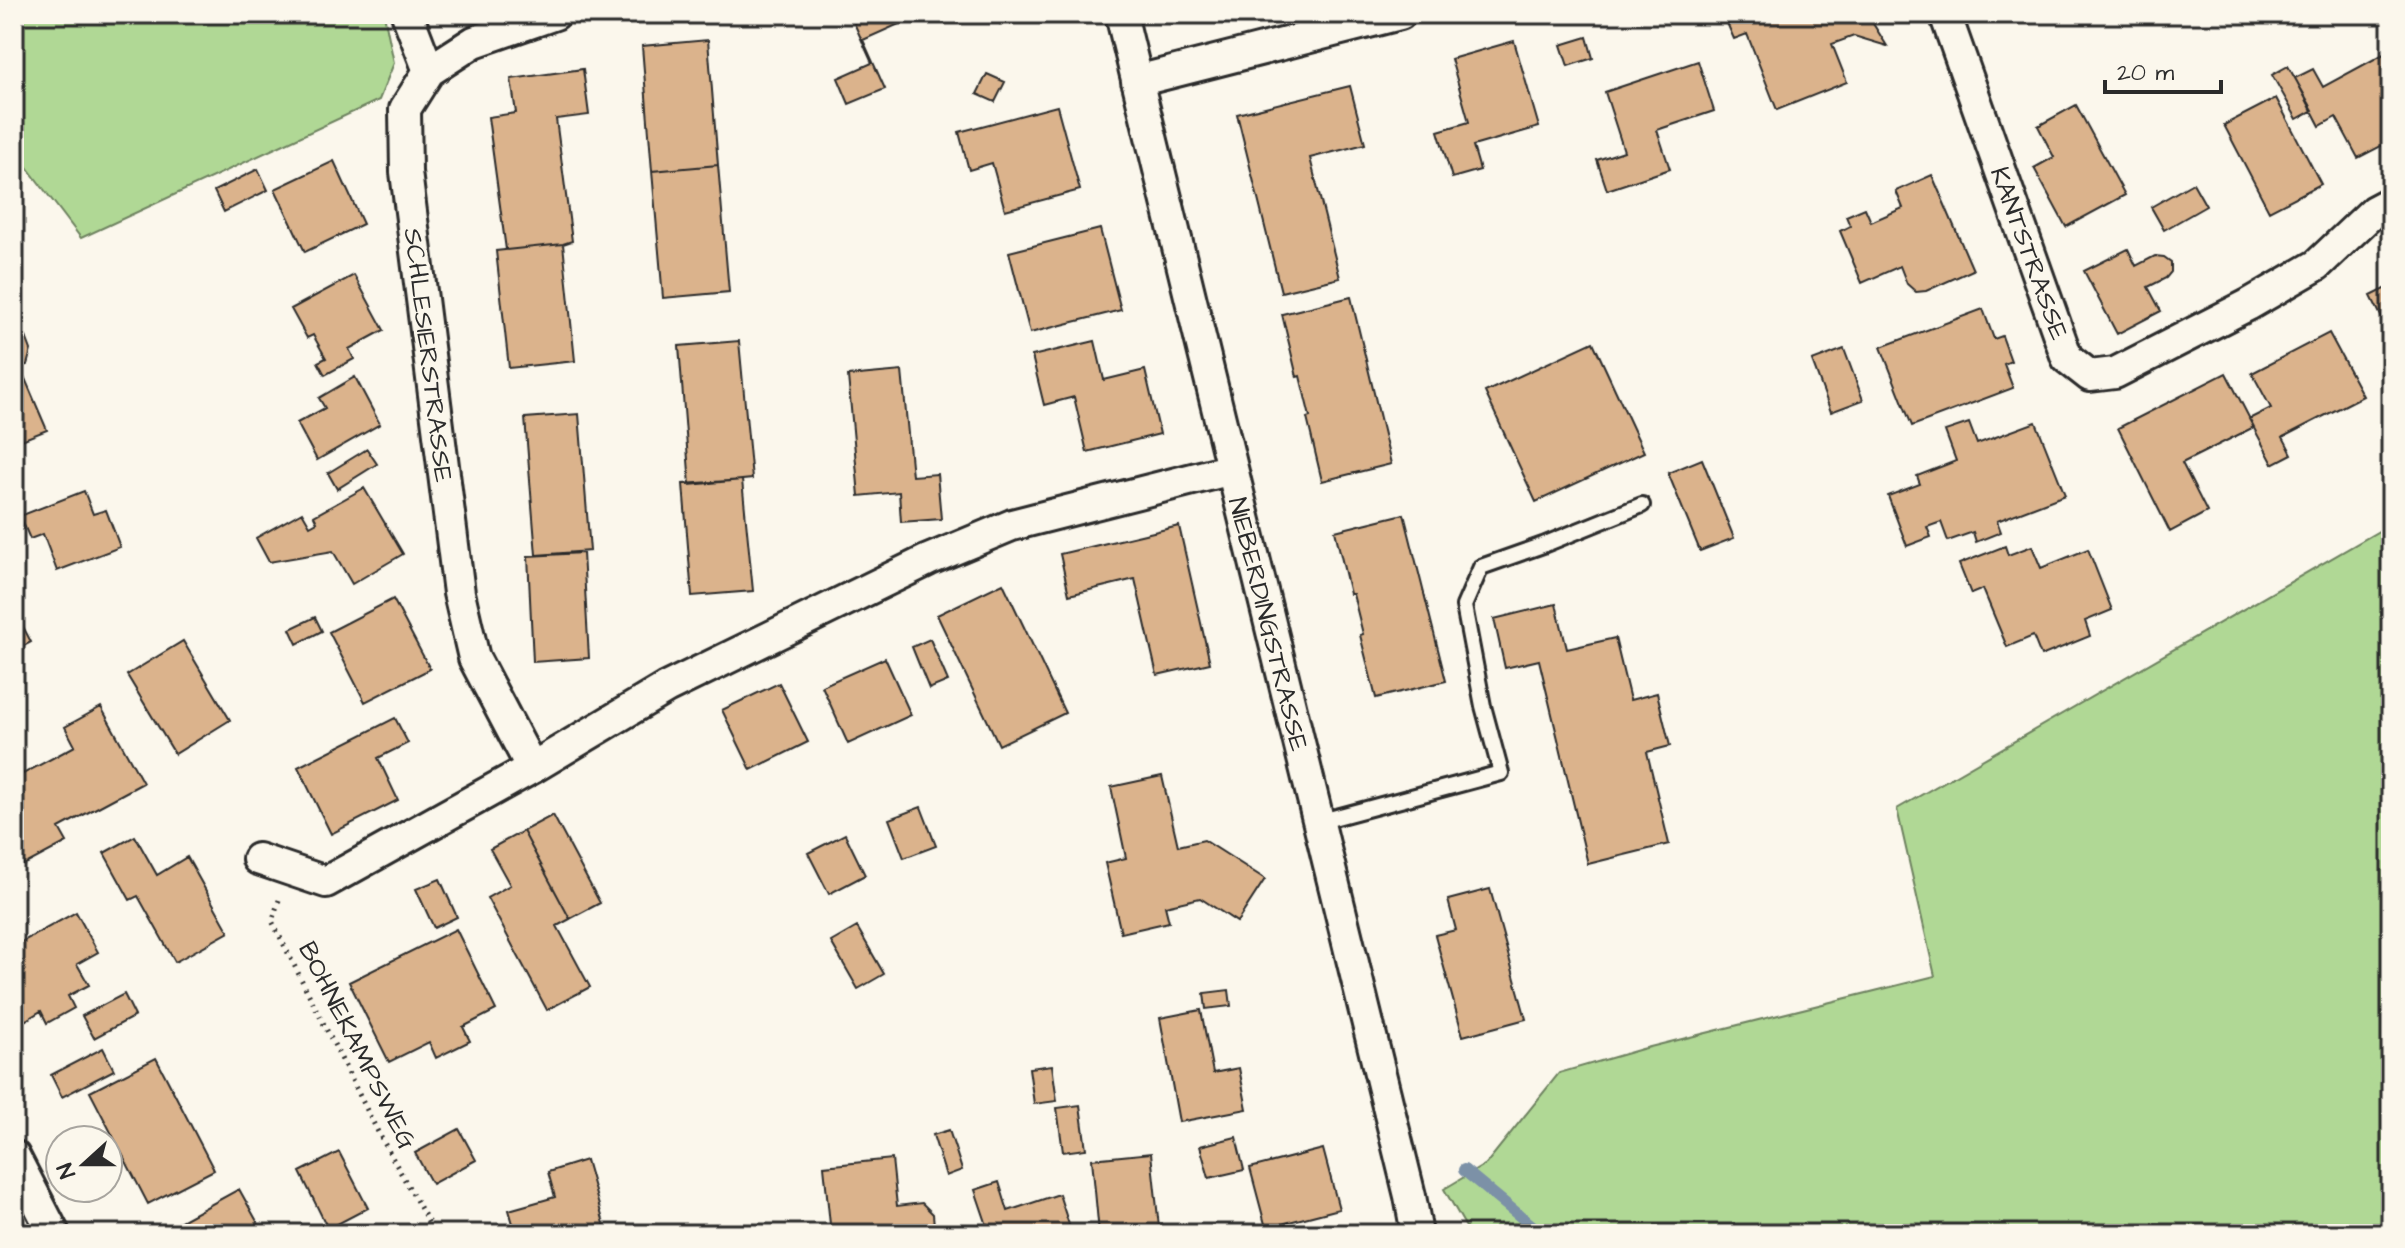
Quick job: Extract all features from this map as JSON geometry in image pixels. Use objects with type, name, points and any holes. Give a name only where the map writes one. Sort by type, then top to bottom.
[{"type":"street","points":[[407,14],[429,71]]},
{"type":"street","name":"SCHLESIERSTRASSE","points":[[532,768],[474,658],[459,593],[406,172],[405,109],[429,71],[474,42],[555,14]]},
{"type":"street","name":"NIEBERDINGSTRASSE","points":[[1121,14],[1417,1234]]},
{"type":"street","points":[[1137,81],[1400,14]]},
{"type":"street","name":"KANTSTRASSE","points":[[1945,14],[2067,358],[2090,376],[2115,373],[2262,297],[2317,265],[2374,211],[2391,202]]},
{"type":"street","points":[[258,859],[326,882],[532,768],[666,688],[942,554],[1012,525],[1232,469]]},
{"type":"street","points":[[14,1156],[54,1234]]},
{"type":"lane","points":[[1318,822],[1501,773],[1483,706],[1464,606],[1481,567],[1642,505]]},
{"type":"path","name":"BOHNEKAMPSWEG","points":[[288,869],[272,921],[378,1132],[435,1234]]},
{"type":"green space","points":[[14,14],[384,14],[394,63],[379,100],[81,238],[14,150]]},
{"type":"green space","points":[[2391,524],[2391,1234],[1470,1234],[1444,1189],[1486,1164],[1559,1073],[1642,1049],[1935,976],[1897,809]]},
{"type":"building","points":[[850,14],[917,16],[863,40],[885,89],[849,104],[838,78],[872,63]]},
{"type":"building","points":[[997,14],[1042,14],[1000,24]]},
{"type":"building","points":[[1723,14],[1867,14],[1887,46],[1854,36],[1832,44],[1847,82],[1777,110],[1747,34],[1734,39]]},
{"type":"building","points":[[1587,37],[1593,58],[1568,66],[1561,45]]},
{"type":"building","points":[[708,40],[718,165],[652,171],[642,46]]},
{"type":"building","points":[[1514,41],[1539,127],[1473,146],[1480,170],[1452,178],[1438,131],[1469,122],[1451,59]]},
{"type":"building","points":[[2391,50],[2391,141],[2358,158],[2336,117],[2320,126],[2295,78],[2313,69],[2323,87]]},
{"type":"building","points":[[1698,61],[1714,111],[1657,130],[1670,169],[1607,190],[1597,160],[1624,151],[1605,92]]},
{"type":"building","points":[[2288,66],[2313,110],[2297,119],[2272,75]]},
{"type":"building","points":[[583,69],[589,115],[556,119],[572,241],[506,250],[488,117],[516,113],[511,79]]},
{"type":"building","points":[[987,74],[1005,82],[995,102],[977,94]]},
{"type":"building","points":[[1350,86],[1365,144],[1310,158],[1340,278],[1281,292],[1237,114]]},
{"type":"building","points":[[2276,98],[2321,184],[2269,211],[2224,125]]},
{"type":"building","points":[[2076,105],[2125,195],[2066,227],[2034,168],[2054,157],[2038,126]]},
{"type":"building","points":[[1057,106],[1080,190],[1005,210],[992,163],[969,170],[959,132]]},
{"type":"building","points":[[334,161],[363,224],[305,252],[275,189]]},
{"type":"building","points":[[718,165],[729,292],[663,298],[652,171]]},
{"type":"building","points":[[258,169],[268,190],[224,212],[214,191]]},
{"type":"building","points":[[1932,175],[1973,270],[1926,291],[1916,292],[1907,284],[1900,266],[1862,283],[1840,231],[1850,226],[1846,216],[1865,208],[1871,222],[1903,208],[1896,191]]},
{"type":"building","points":[[2193,183],[2206,206],[2164,230],[2151,207]]},
{"type":"building","points":[[1100,229],[1121,310],[1030,333],[1009,252]]},
{"type":"building","points":[[563,244],[575,361],[509,368],[496,251]]},
{"type":"building","points":[[2128,249],[2136,266],[2155,256],[2164,257],[2171,262],[2171,272],[2148,287],[2161,311],[2117,334],[2084,271]]},
{"type":"building","points":[[354,275],[384,330],[349,349],[354,359],[325,375],[318,362],[326,358],[313,335],[307,338],[291,309]]},
{"type":"building","points":[[2391,286],[2391,336],[2371,296]]},
{"type":"building","points":[[1351,297],[1391,464],[1322,481],[1307,418],[1310,417],[1282,314]]},
{"type":"building","points":[[1983,309],[1994,339],[2002,336],[2011,361],[2004,364],[2013,388],[1912,426],[1881,347]]},
{"type":"building","points":[[14,331],[25,334],[31,350],[27,365],[20,367],[47,430],[14,443]]},
{"type":"building","points":[[2329,333],[2363,396],[2283,437],[2292,454],[2273,464],[2249,419],[2271,408],[2252,373]]},
{"type":"building","points":[[739,341],[752,479],[690,485],[679,346]]},
{"type":"building","points":[[1095,341],[1104,380],[1145,370],[1160,434],[1087,452],[1074,397],[1044,405],[1032,356]]},
{"type":"building","points":[[1593,342],[1644,452],[1536,502],[1485,392]]},
{"type":"building","points":[[1844,349],[1863,400],[1831,412],[1812,361]]},
{"type":"building","points":[[902,371],[912,476],[937,474],[941,519],[901,522],[899,492],[859,496],[848,376]]},
{"type":"building","points":[[2226,373],[2254,427],[2182,463],[2207,512],[2170,532],[2118,428]]},
{"type":"building","points":[[355,377],[380,424],[317,460],[297,423],[325,408],[319,398]]},
{"type":"building","points":[[579,414],[590,551],[536,555],[525,418]]},
{"type":"building","points":[[2036,422],[2065,495],[1997,521],[2001,532],[1976,542],[1973,532],[1948,541],[1941,522],[1927,527],[1931,537],[1907,546],[1888,496],[1920,484],[1917,476],[1956,461],[1945,431],[1969,423],[1977,444]]},
{"type":"building","points":[[367,449],[377,464],[337,489],[328,473]]},
{"type":"building","points":[[1702,459],[1734,538],[1700,551],[1668,473]]},
{"type":"building","points":[[742,480],[753,591],[692,596],[683,484]]},
{"type":"building","points":[[364,488],[403,554],[352,584],[333,551],[269,562],[256,538],[302,512],[310,526],[317,522],[314,516]]},
{"type":"building","points":[[84,491],[93,514],[106,510],[120,547],[57,571],[43,534],[30,539],[20,516]]},
{"type":"building","points":[[1404,514],[1446,681],[1376,698],[1360,635],[1363,634],[1335,531]]},
{"type":"building","points":[[1179,526],[1210,663],[1157,675],[1135,579],[1069,595],[1060,554]]},
{"type":"building","points":[[2005,546],[2008,555],[2032,546],[2041,568],[2088,549],[2112,610],[2085,621],[2090,636],[2041,656],[2033,636],[2007,647],[1983,589],[1971,594],[1959,564]]},
{"type":"building","points":[[583,553],[589,658],[533,662],[528,556]]},
{"type":"building","points":[[1003,583],[1065,713],[999,745],[937,615]]},
{"type":"building","points":[[393,599],[430,669],[365,702],[329,632]]},
{"type":"building","points":[[1556,604],[1567,649],[1615,638],[1630,700],[1657,693],[1670,746],[1647,752],[1669,844],[1588,864],[1539,660],[1505,668],[1494,619]]},
{"type":"building","points":[[14,609],[31,642],[14,651]]},
{"type":"building","points":[[315,617],[322,631],[297,644],[290,629]]},
{"type":"building","points":[[930,639],[948,681],[929,689],[912,647]]},
{"type":"building","points":[[183,641],[230,720],[175,754],[127,675]]},
{"type":"building","points":[[885,658],[911,715],[848,744],[822,686]]},
{"type":"building","points":[[779,683],[808,742],[751,770],[722,710]]},
{"type":"building","points":[[101,707],[143,783],[59,828],[67,842],[24,865],[14,847],[14,758],[23,774],[75,746],[65,727]]},
{"type":"building","points":[[395,718],[408,743],[378,758],[398,800],[331,834],[298,767]]},
{"type":"building","points":[[1162,776],[1178,846],[1204,840],[1265,879],[1237,922],[1200,898],[1165,906],[1169,922],[1121,933],[1105,863],[1126,858],[1111,787]]},
{"type":"building","points":[[921,807],[936,846],[904,858],[889,819]]},
{"type":"building","points":[[553,815],[600,903],[570,919],[523,831]]},
{"type":"building","points":[[523,831],[570,919],[557,926],[590,987],[547,1010],[487,898],[510,885],[490,849]]},
{"type":"building","points":[[845,834],[865,875],[829,894],[808,853]]},
{"type":"building","points":[[135,836],[157,875],[187,857],[229,932],[175,962],[138,896],[130,900],[104,853]]},
{"type":"building","points":[[440,879],[457,917],[434,928],[416,889]]},
{"type":"building","points":[[1490,889],[1526,1019],[1463,1036],[1435,935],[1456,930],[1448,900]]},
{"type":"building","points":[[76,912],[98,952],[77,964],[89,985],[68,996],[74,1008],[47,1023],[41,1011],[21,1023],[14,1010],[14,946]]},
{"type":"building","points":[[857,927],[884,974],[858,989],[831,942]]},
{"type":"building","points":[[456,929],[496,1010],[463,1027],[470,1041],[436,1058],[429,1042],[389,1062],[349,982]]},
{"type":"building","points":[[1229,990],[1231,1006],[1206,1009],[1204,993]]},
{"type":"building","points":[[124,994],[135,1016],[94,1038],[82,1016]]},
{"type":"building","points":[[1201,1010],[1213,1073],[1239,1068],[1247,1109],[1179,1122],[1160,1018]]},
{"type":"building","points":[[103,1048],[114,1070],[62,1097],[51,1075]]},
{"type":"building","points":[[156,1058],[214,1170],[148,1204],[124,1158],[124,1124],[107,1124],[90,1092]]},
{"type":"building","points":[[1052,1065],[1057,1101],[1034,1104],[1029,1068]]},
{"type":"building","points":[[1080,1105],[1086,1149],[1063,1152],[1057,1108]]},
{"type":"building","points":[[459,1129],[476,1160],[432,1184],[415,1153]]},
{"type":"building","points":[[949,1130],[962,1170],[946,1176],[933,1135]]},
{"type":"building","points":[[1236,1137],[1244,1170],[1209,1178],[1200,1146]]},
{"type":"building","points":[[1323,1149],[1339,1209],[1266,1228],[1250,1168]]},
{"type":"building","points":[[339,1152],[368,1208],[328,1229],[300,1172]]},
{"type":"building","points":[[1151,1153],[1159,1227],[1099,1233],[1092,1159]]},
{"type":"building","points":[[892,1159],[897,1206],[922,1203],[933,1214],[934,1226],[925,1234],[831,1234],[824,1166]]},
{"type":"building","points":[[586,1160],[607,1234],[516,1234],[509,1210],[555,1197],[548,1172]]},
{"type":"building","points":[[999,1182],[1008,1211],[1059,1194],[1072,1234],[990,1234],[975,1190]]},
{"type":"building","points":[[239,1189],[264,1234],[171,1234],[168,1228]]},
{"type":"waterway","points":[[1464,1170],[1542,1234]]}]
